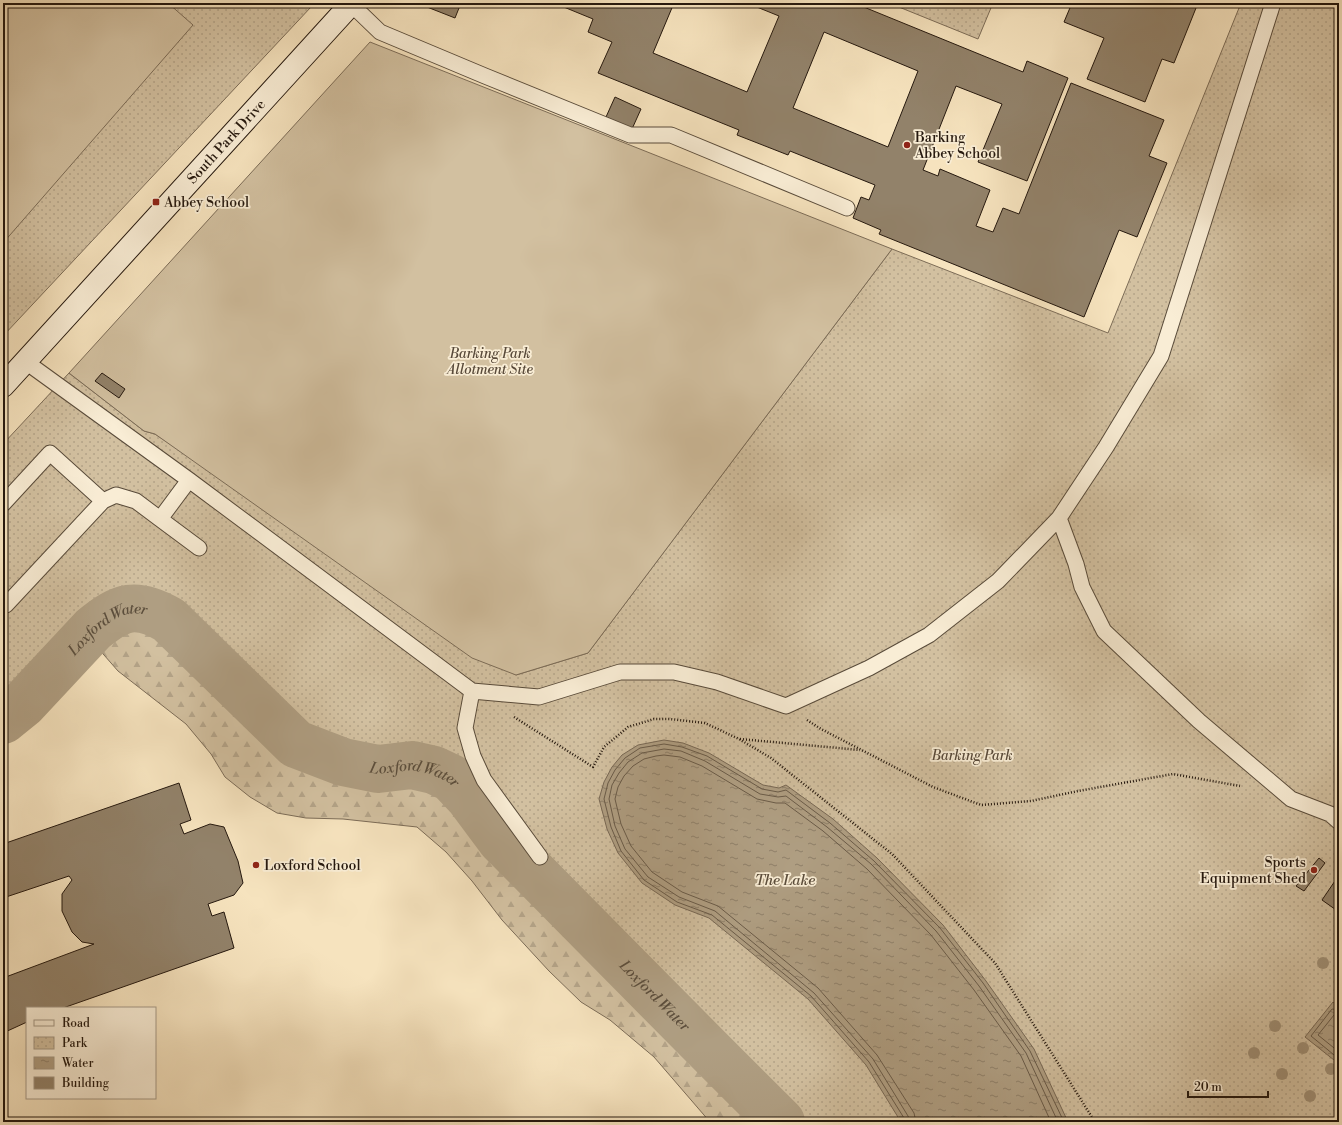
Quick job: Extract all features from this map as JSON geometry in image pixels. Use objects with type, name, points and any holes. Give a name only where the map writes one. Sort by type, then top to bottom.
[{"type":"street","name":"South Park Drive","points":[[3,386],[352,3]]},
{"type":"lane","points":[[352,3],[380,32],[486,76],[630,135],[671,135],[847,208]]},
{"type":"lane","points":[[26,362],[188,480],[472,691],[539,697],[620,672],[674,672],[717,682],[786,706],[869,668],[929,635],[998,581],[1059,518],[1106,447],[1161,356],[1273,3]]},
{"type":"lane","points":[[3,504],[50,453],[103,501]]},
{"type":"lane","points":[[160,519],[188,480]]},
{"type":"lane","points":[[3,602],[6,605],[103,501],[116,495],[136,501],[199,548]]},
{"type":"lane","points":[[1059,518],[1076,564],[1082,587],[1104,632],[1199,721],[1291,799],[1330,814],[1339,822]]},
{"type":"lane","points":[[472,691],[466,728],[473,756],[484,780],[540,857]]},
{"type":"path","points":[[786,706],[821,729],[933,786],[981,805],[1031,801],[1078,790],[1173,774],[1241,786]]},
{"type":"path","points":[[512,716],[592,766],[604,747],[628,727],[654,719],[670,719],[705,723],[739,739],[771,758],[892,854],[996,963],[1095,1122]]},
{"type":"path","points":[[739,739],[863,750]]},
{"type":"green space","points":[[3,3],[305,3],[311,7],[3,336]]},
{"type":"green space","points":[[3,3],[168,3],[193,25],[3,243]]},
{"type":"green space","points":[[889,3],[993,3],[978,39]]},
{"type":"green space","name":"Barking Park","points":[[1241,3],[1339,3],[1339,1122],[787,1122],[674,1008],[589,914],[509,837],[474,790],[460,776],[440,763],[415,757],[374,761],[338,752],[303,740],[176,617],[165,611],[153,606],[128,602],[115,606],[102,614],[76,636],[26,691],[3,711],[3,444],[69,373],[144,431],[155,434],[516,675],[588,653],[892,249],[1108,333]]},
{"type":"green space","name":"Barking Park Allotment Site","points":[[370,42],[892,249],[588,653],[516,675],[472,658],[155,434],[144,431],[69,373]]},
{"type":"green space","points":[[137,623],[154,630],[179,648],[285,752],[302,763],[348,778],[376,782],[420,780],[434,784],[449,794],[487,844],[552,907],[761,1122],[710,1122],[654,1057],[610,1020],[581,1002],[549,971],[502,920],[472,881],[446,852],[417,827],[343,819],[306,818],[277,813],[250,797],[225,777],[211,754],[186,724],[118,671],[97,647],[113,631],[123,625]]},
{"type":"water","name":"The Lake","points":[[664,740],[683,743],[709,753],[763,785],[779,788],[786,785],[833,819],[877,858],[943,925],[986,981],[1034,1049],[1068,1122],[901,1122],[866,1065],[808,999],[709,918],[675,905],[642,883],[618,853],[607,829],[599,799],[604,782],[612,767],[622,755],[638,745]]},
{"type":"water","points":[[1333,1002],[1339,1007],[1339,1064],[1305,1037]]},
{"type":"building","points":[[429,3],[461,3],[455,18],[427,7]]},
{"type":"building","points":[[554,3],[674,3],[653,53],[747,92],[779,16],[747,3],[854,3],[1023,72],[1027,61],[1068,78],[1027,181],[978,162],[1002,104],[956,86],[923,170],[938,176],[940,169],[990,190],[976,226],[993,232],[1003,208],[1019,214],[1071,83],[1164,120],[1149,156],[1167,163],[1137,237],[1119,230],[1084,317],[879,234],[881,230],[853,218],[861,197],[869,200],[875,185],[790,151],[788,155],[737,135],[739,130],[598,73],[612,42],[588,32],[593,19]],"holes":[[[824,32],[918,71],[888,147],[793,108]]]},
{"type":"building","points":[[1072,3],[1198,3],[1174,63],[1162,59],[1145,102],[1087,79],[1104,38],[1064,22]]},
{"type":"building","points":[[615,97],[641,109],[632,129],[606,117]]},
{"type":"building","points":[[102,373],[125,389],[119,398],[95,381]]},
{"type":"building","points":[[179,783],[191,820],[180,824],[184,834],[210,824],[224,827],[238,861],[243,883],[234,895],[208,904],[212,916],[224,912],[234,948],[66,1007],[26,1007],[26,1022],[3,1033],[3,978],[94,944],[82,942],[72,932],[62,911],[62,894],[72,880],[69,876],[3,898],[3,844]]},
{"type":"building","name":"Sports Equipment Shed","points":[[1319,858],[1325,863],[1304,891],[1296,886]]},
{"type":"building","points":[[1339,875],[1339,912],[1322,900]]},
{"type":"waterway","name":"Loxford Water","points":[[3,720],[24,703],[93,629],[112,615],[121,611],[138,608],[147,610],[169,620],[296,744],[343,762],[378,769],[412,765],[434,770],[451,778],[469,797],[501,840],[680,1022],[781,1122]]},
{"type":"place","name":"Barking Abbey School","points":[[907,145]]},
{"type":"place","name":"Abbey School","points":[[156,202]]},
{"type":"place","name":"Loxford School","points":[[256,865]]},
{"type":"place","name":"Sports Equipment Shed","points":[[1314,870]]}]
